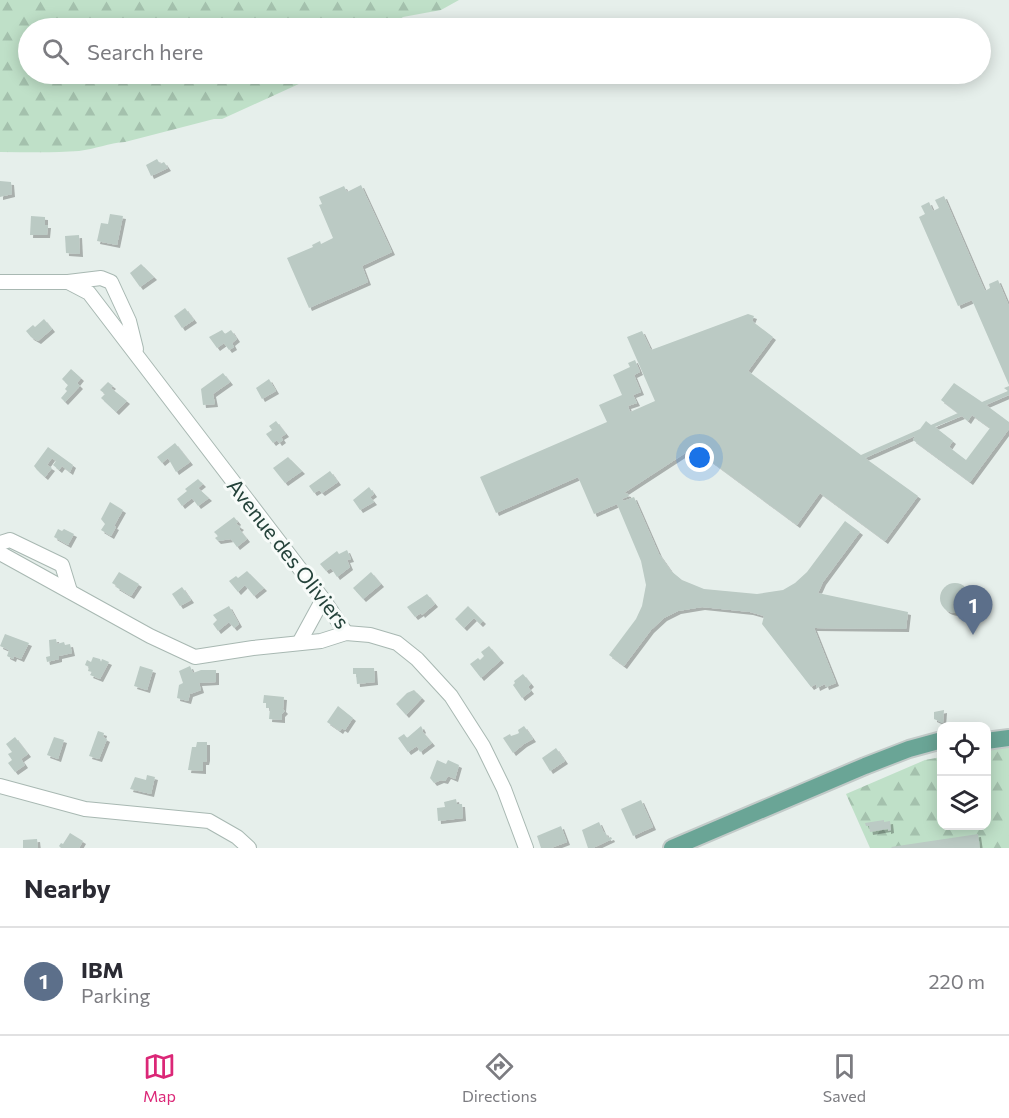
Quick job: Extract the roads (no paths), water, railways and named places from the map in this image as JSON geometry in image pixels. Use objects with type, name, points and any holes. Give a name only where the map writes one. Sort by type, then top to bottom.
[{"type":"main road","points":[[991,735],[1009,737]]},
{"type":"main road","points":[[991,740],[1009,737]]},
{"type":"main road","points":[[672,848],[855,770],[909,749],[937,741]]},
{"type":"main road","points":[[700,848],[850,780],[906,758],[937,750]]},
{"type":"street","name":"Avenue des Oliviers","points":[[0,282],[68,282],[101,278],[111,282],[129,321],[137,354]]},
{"type":"street","name":"Avenue des Oliviers","points":[[68,282],[89,293],[323,599],[346,633],[370,635],[396,643],[417,658],[451,696],[483,746],[504,789],[526,848]]},
{"type":"street","points":[[0,543],[10,540],[62,565],[70,591]]},
{"type":"street","points":[[0,553],[150,636],[195,657],[321,641],[346,633]]},
{"type":"street","points":[[298,643],[323,599]]},
{"type":"street","points":[[0,786],[85,809],[209,821],[237,837],[249,848]]},
{"type":"place","name":"IBM","points":[[973,635]]}]
